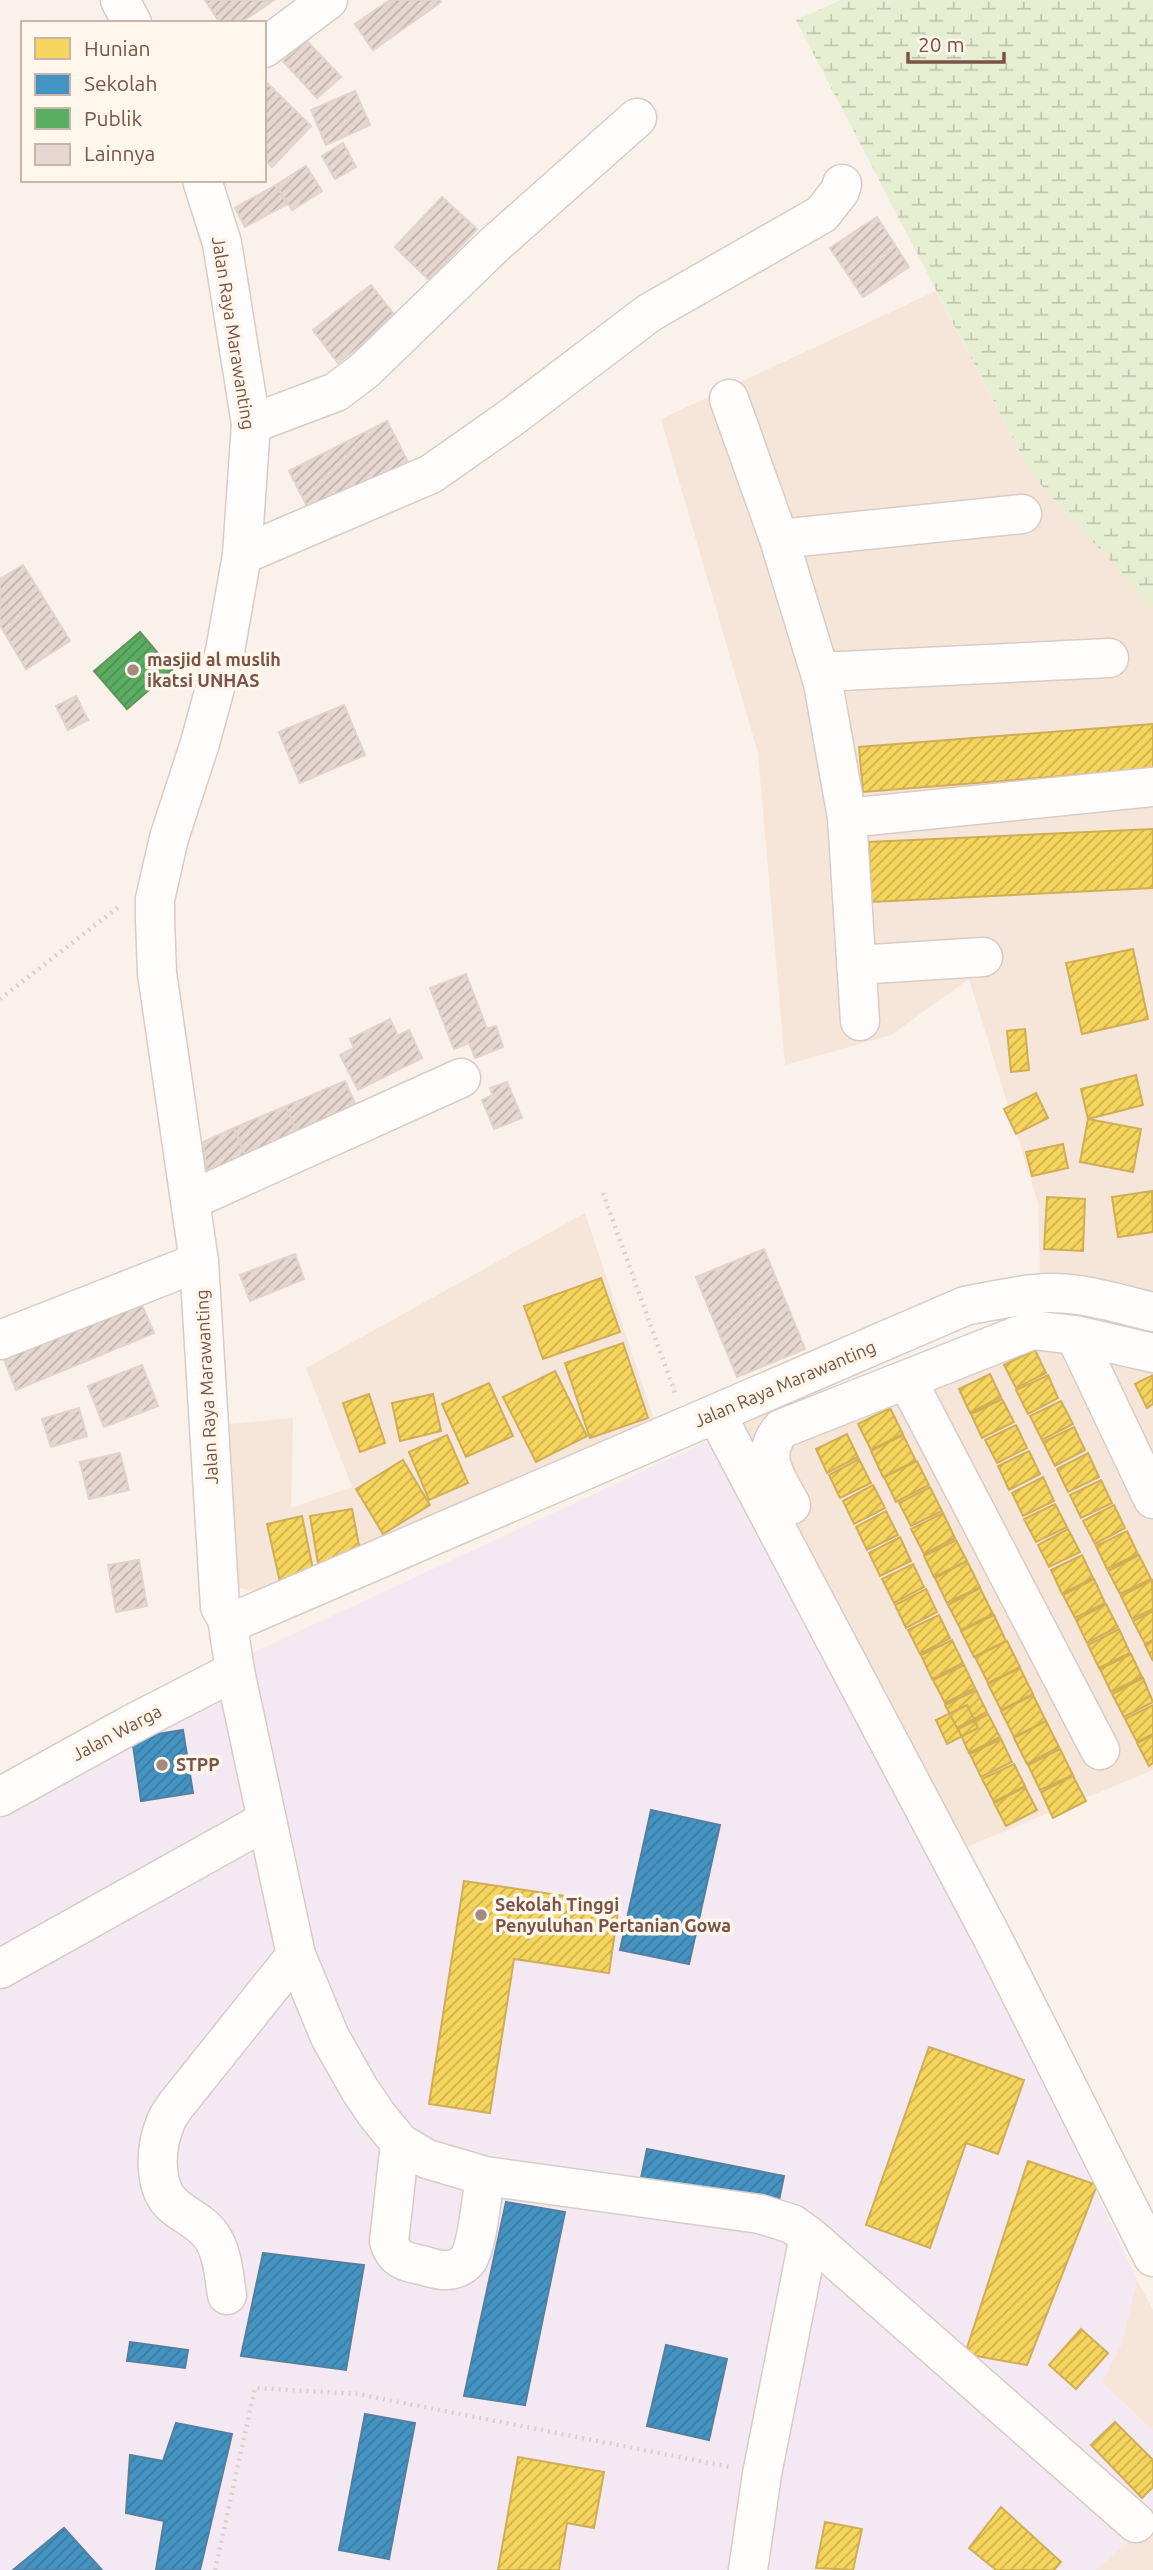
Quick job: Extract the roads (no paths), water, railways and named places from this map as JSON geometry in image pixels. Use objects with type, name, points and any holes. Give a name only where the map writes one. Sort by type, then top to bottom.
[{"type":"street","points":[[120,0],[131,21]]},
{"type":"street","points":[[266,46],[328,0]]},
{"type":"street","points":[[251,424],[335,392],[365,370],[494,245],[637,118]]},
{"type":"street","name":"Jalan Raya Marawanting","points":[[203,182],[222,243],[251,424],[242,555],[222,663],[155,899],[157,973],[199,1262],[220,1607],[227,1618],[242,1618],[965,1306],[1036,1293],[1053,1293],[1086,1297],[1153,1312]]},
{"type":"street","points":[[242,555],[432,474],[649,313],[822,214],[840,191],[842,184]]},
{"type":"street","points":[[729,399],[779,539],[820,672],[847,818],[860,1021]]},
{"type":"street","points":[[779,539],[1022,514]]},
{"type":"street","points":[[820,672],[1109,658]]},
{"type":"street","points":[[847,818],[1153,787]]},
{"type":"street","points":[[856,965],[984,957]]},
{"type":"street","points":[[191,1200],[461,1078]]},
{"type":"street","points":[[0,1340],[199,1262]]},
{"type":"street","points":[[948,1805],[769,1462],[774,1437],[780,1429],[1032,1330],[1075,1335],[1153,1353]]},
{"type":"street","points":[[1075,1335],[1153,1499]]},
{"type":"street","points":[[907,1380],[1100,1750]]},
{"type":"street","points":[[702,1420],[986,1927],[1153,2257]]},
{"type":"street","points":[[227,1618],[235,1671],[296,1955],[330,2037],[365,2098],[400,2143],[427,2159],[485,2176],[760,2214],[792,2224],[1136,2523]]},
{"type":"street","name":"Jalan Warga","points":[[0,1797],[235,1671]]},
{"type":"street","points":[[0,1969],[267,1820]]},
{"type":"street","points":[[227,2295],[214,2239],[204,2227],[164,2196],[159,2182],[160,2140],[165,2123],[176,2105],[296,1955]]},
{"type":"street","points":[[400,2143],[389,2241],[391,2250],[398,2259],[407,2263],[446,2271],[468,2261],[474,2242],[485,2176]]},
{"type":"street","points":[[748,2570],[762,2473],[809,2236]]},
{"type":"place","name":"masjid al muslih ikatsi UNHAS","points":[[133,670]]},
{"type":"place","name":"STPP","points":[[162,1765]]},
{"type":"place","name":"Sekolah Tinggi Penyuluhan Pertanian Gowa","points":[[481,1915]]}]
